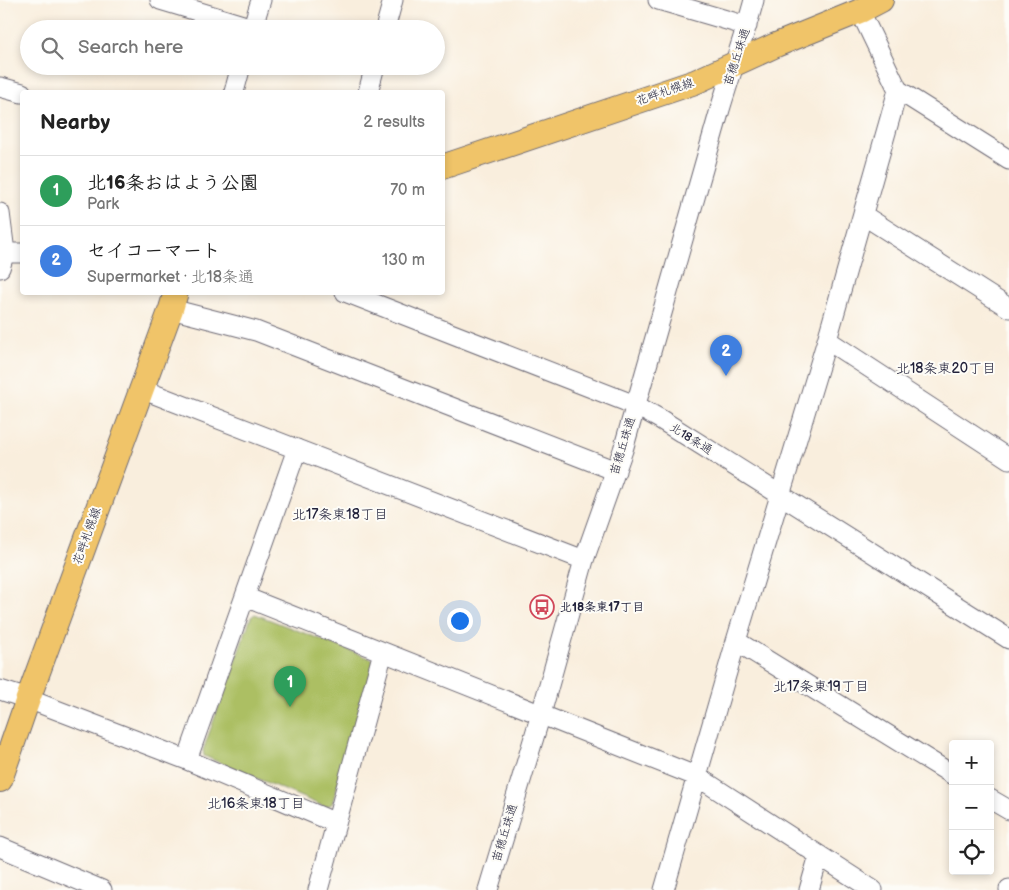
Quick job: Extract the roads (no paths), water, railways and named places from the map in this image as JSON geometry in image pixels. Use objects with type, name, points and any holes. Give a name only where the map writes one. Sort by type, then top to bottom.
[{"type":"main road","name":"花畔札幌線","points":[[445,166],[695,82],[870,5]]},
{"type":"main road","name":"花畔札幌線","points":[[0,780],[173,301]]},
{"type":"street","points":[[160,0],[226,20]]},
{"type":"street","points":[[255,20],[261,0]]},
{"type":"street","points":[[387,20],[393,0]]},
{"type":"street","points":[[658,0],[747,26]]},
{"type":"street","name":"苗穂丘珠通","points":[[488,890],[541,714],[584,560],[616,471],[733,64],[754,0]]},
{"type":"street","points":[[664,890],[736,641],[827,340],[898,90],[870,5]]},
{"type":"street","points":[[235,90],[239,75]]},
{"type":"street","points":[[369,90],[373,75]]},
{"type":"street","points":[[0,87],[20,93]]},
{"type":"street","points":[[898,90],[1009,160]]},
{"type":"street","points":[[0,213],[7,257]]},
{"type":"street","points":[[862,215],[1009,308]]},
{"type":"street","name":"北18条通","points":[[353,295],[635,405],[1009,639]]},
{"type":"street","points":[[173,301],[256,331],[616,471]]},
{"type":"street","points":[[827,340],[1009,459]]},
{"type":"street","points":[[141,390],[584,560]]},
{"type":"street","points":[[188,760],[297,450]]},
{"type":"street","points":[[245,597],[698,776],[874,890]]},
{"type":"street","points":[[736,641],[949,773]]},
{"type":"street","points":[[318,890],[383,652]]},
{"type":"street","points":[[0,690],[188,760],[336,823]]},
{"type":"street","points":[[994,801],[1009,810]]},
{"type":"street","points":[[0,847],[102,890]]},
{"type":"street","points":[[808,890],[819,855]]},
{"type":"place","name":"セイコーマート","points":[[726,376]]},
{"type":"place","name":"北18条東17丁目","points":[[542,607]]},
{"type":"place","name":"北16条おはよう公園","points":[[290,707]]},
{"type":"district","name":"北18条東20丁目","points":[[946,368]]},
{"type":"district","name":"北17条東18丁目","points":[[340,514]]},
{"type":"district","name":"北17条東19丁目","points":[[821,686]]},
{"type":"district","name":"北16条東18丁目","points":[[256,803]]}]
